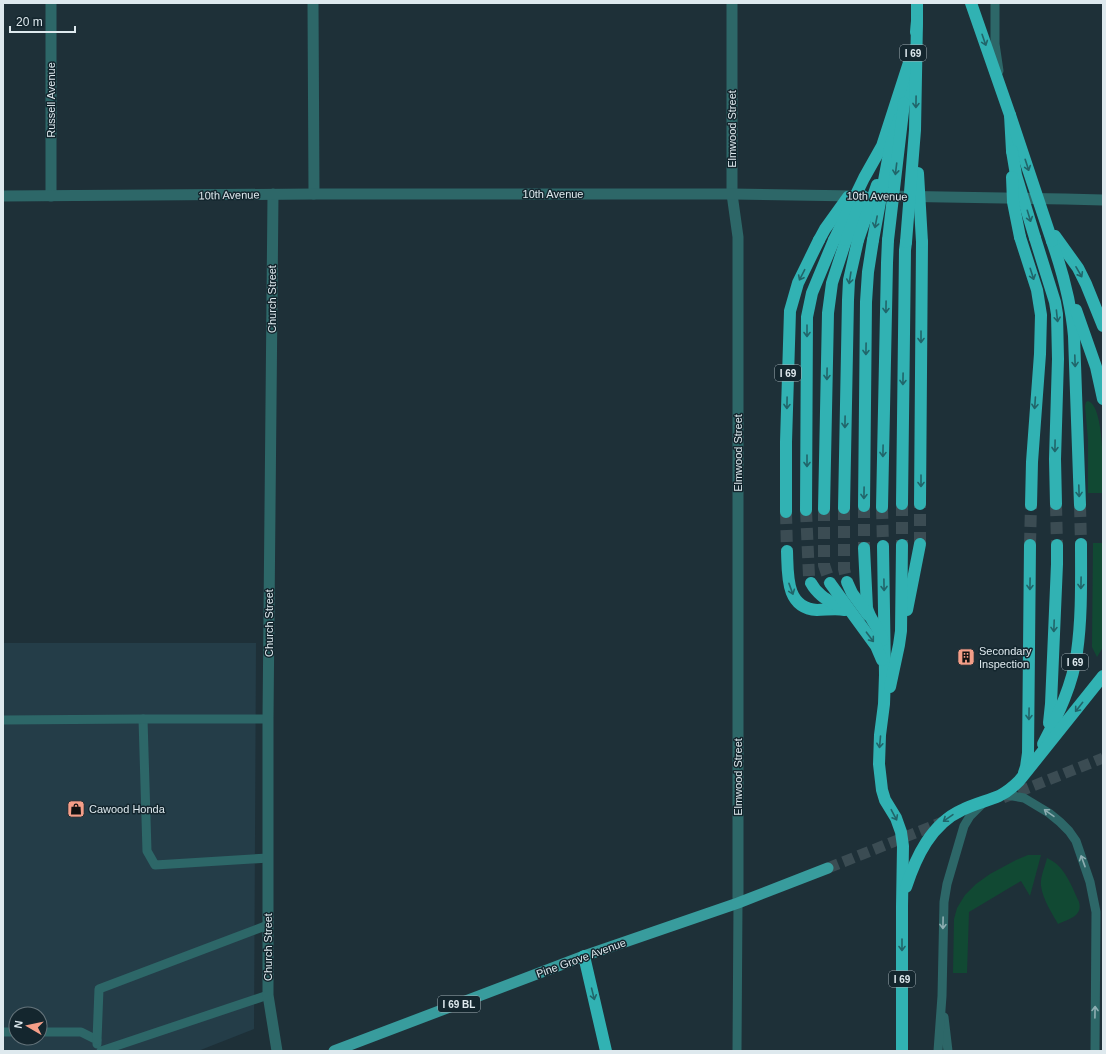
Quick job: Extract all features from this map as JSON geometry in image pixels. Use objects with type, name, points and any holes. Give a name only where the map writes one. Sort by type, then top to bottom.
[{"type":"highway","name":"I 69","points":[[902,504],[905,250],[915,130],[917,3]]},
{"type":"highway","points":[[971,3],[1045,221],[1054,240],[1069,300],[1074,336],[1080,505]]},
{"type":"highway","name":"I 69","points":[[882,507],[888,240],[904,103],[917,21]]},
{"type":"highway","name":"I 69","points":[[864,506],[866,302],[868,272],[886,147],[913,49]]},
{"type":"highway","name":"I 69","points":[[824,509],[828,313],[832,283],[852,240],[886,147],[904,103]]},
{"type":"highway","points":[[1010,115],[1013,202],[1020,237],[1037,290],[1041,314],[1040,354],[1032,462],[1031,505]]},
{"type":"highway","name":"I 69","points":[[915,130],[922,242],[920,504]]},
{"type":"highway","name":"I 69","points":[[786,512],[786,442],[790,311],[798,283],[825,229],[886,147]]},
{"type":"highway","points":[[1012,151],[1016,175],[1055,302],[1057,314],[1058,351],[1055,436],[1056,504]]},
{"type":"highway","name":"I 69","points":[[806,510],[807,317],[812,293],[834,240],[864,178]]},
{"type":"highway","name":"I 69","points":[[844,508],[848,300],[852,240]]},
{"type":"highway","points":[[1054,240],[1078,268],[1103,326]]},
{"type":"highway","points":[[1063,274],[1096,367],[1103,399]]},
{"type":"highway","name":"I 69","points":[[883,718],[920,544]]},
{"type":"highway","name":"I 69","points":[[1028,771],[1044,742],[1066,692],[1077,653],[1080,613],[1081,544]]},
{"type":"highway","name":"I 69","points":[[899,645],[901,630],[902,545]]},
{"type":"highway","points":[[1019,782],[1026,767],[1028,753],[1030,545]]},
{"type":"highway","name":"I 69","points":[[1044,742],[1051,704],[1057,564],[1056,545]]},
{"type":"highway","name":"I 69","points":[[883,546],[885,675],[879,764],[882,790],[885,800],[896,818],[901,832],[903,846],[902,1051]]},
{"type":"highway","name":"I 69","points":[[864,548],[867,608],[872,621]]},
{"type":"highway","points":[[787,551],[789,583],[791,591],[798,603],[810,609],[844,610]]},
{"type":"highway","name":"I 69","points":[[847,582],[852,593],[881,633],[885,651]]},
{"type":"highway","name":"I 69","points":[[830,583],[876,646],[880,654],[885,675]]},
{"type":"highway","name":"I 69","points":[[811,584],[814,590],[819,594],[858,621]]},
{"type":"highway","name":"I 69","points":[[902,906],[911,871],[920,852],[940,824],[961,810],[1010,790],[1019,782],[1103,676]]},
{"type":"highway","points":[[584,956],[606,1051]]},
{"type":"main road","name":"Pine Grove Avenue","points":[[334,1051],[584,956],[738,903],[828,868]]},
{"type":"street","name":"Russell Avenue","points":[[51,3],[51,196]]},
{"type":"street","points":[[313,3],[314,194]]},
{"type":"street","name":"Elmwood Street","points":[[732,3],[732,194],[738,237],[738,903]]},
{"type":"street","name":"10th Avenue","points":[[3,196],[273,194],[732,194],[1103,200]]},
{"type":"street","name":"Church Street","points":[[273,194],[268,719],[268,995],[277,1051]]},
{"type":"lane","points":[[995,3],[995,44],[998,70],[1005,100]]},
{"type":"lane","points":[[143,719],[147,851],[155,865],[268,858]]},
{"type":"lane","points":[[3,720],[268,719]]},
{"type":"lane","points":[[1000,795],[1024,798],[1049,813],[1069,831],[1076,841],[1090,882],[1096,912],[1094,1051]]},
{"type":"lane","points":[[938,1051],[942,996],[943,920],[947,884],[964,826],[970,816],[985,800]]},
{"type":"lane","points":[[737,1051],[738,903]]},
{"type":"lane","points":[[97,1051],[99,989],[268,924]]},
{"type":"lane","points":[[101,1051],[268,995]]},
{"type":"lane","points":[[942,996],[948,1051]]},
{"type":"lane","points":[[48,1032],[82,1032],[97,1040]]},
{"type":"shaded area","points":[[3,643],[256,643],[254,1029],[198,1051],[3,1051]]},
{"type":"green space","points":[[1088,401],[1094,406],[1098,415],[1103,458],[1103,493],[1088,493],[1088,440],[1085,406],[1086,402]]},
{"type":"green space","points":[[1093,543],[1103,543],[1103,647],[1097,657],[1092,647]]},
{"type":"green space","points":[[1028,855],[1041,855],[1030,896],[1021,881],[969,912],[967,973],[953,973],[954,919],[957,908],[965,895],[976,884],[990,874]]},
{"type":"green space","points":[[1047,858],[1053,861],[1063,871],[1079,902],[1080,907],[1077,914],[1071,919],[1058,924],[1046,901],[1041,886]]},
{"type":"tunnel","points":[[902,504],[902,545]]},
{"type":"tunnel","points":[[920,504],[920,544]]},
{"type":"tunnel","points":[[1056,504],[1057,545]]},
{"type":"tunnel","points":[[1030,545],[1031,505]]},
{"type":"tunnel","points":[[1080,505],[1081,544]]},
{"type":"tunnel","points":[[864,506],[864,548]]},
{"type":"tunnel","points":[[882,507],[883,546]]},
{"type":"tunnel","points":[[844,508],[844,569],[847,582]]},
{"type":"tunnel","points":[[824,509],[824,565],[830,583]]},
{"type":"tunnel","points":[[806,510],[809,576],[811,583]]},
{"type":"tunnel","points":[[786,512],[787,551]]},
{"type":"tunnel","points":[[1003,798],[1103,758]]},
{"type":"tunnel","points":[[828,868],[945,821]]},
{"type":"place","name":"Secondary Inspection","points":[[966,657]]},
{"type":"place","name":"Cawood Honda","points":[[76,809]]}]
